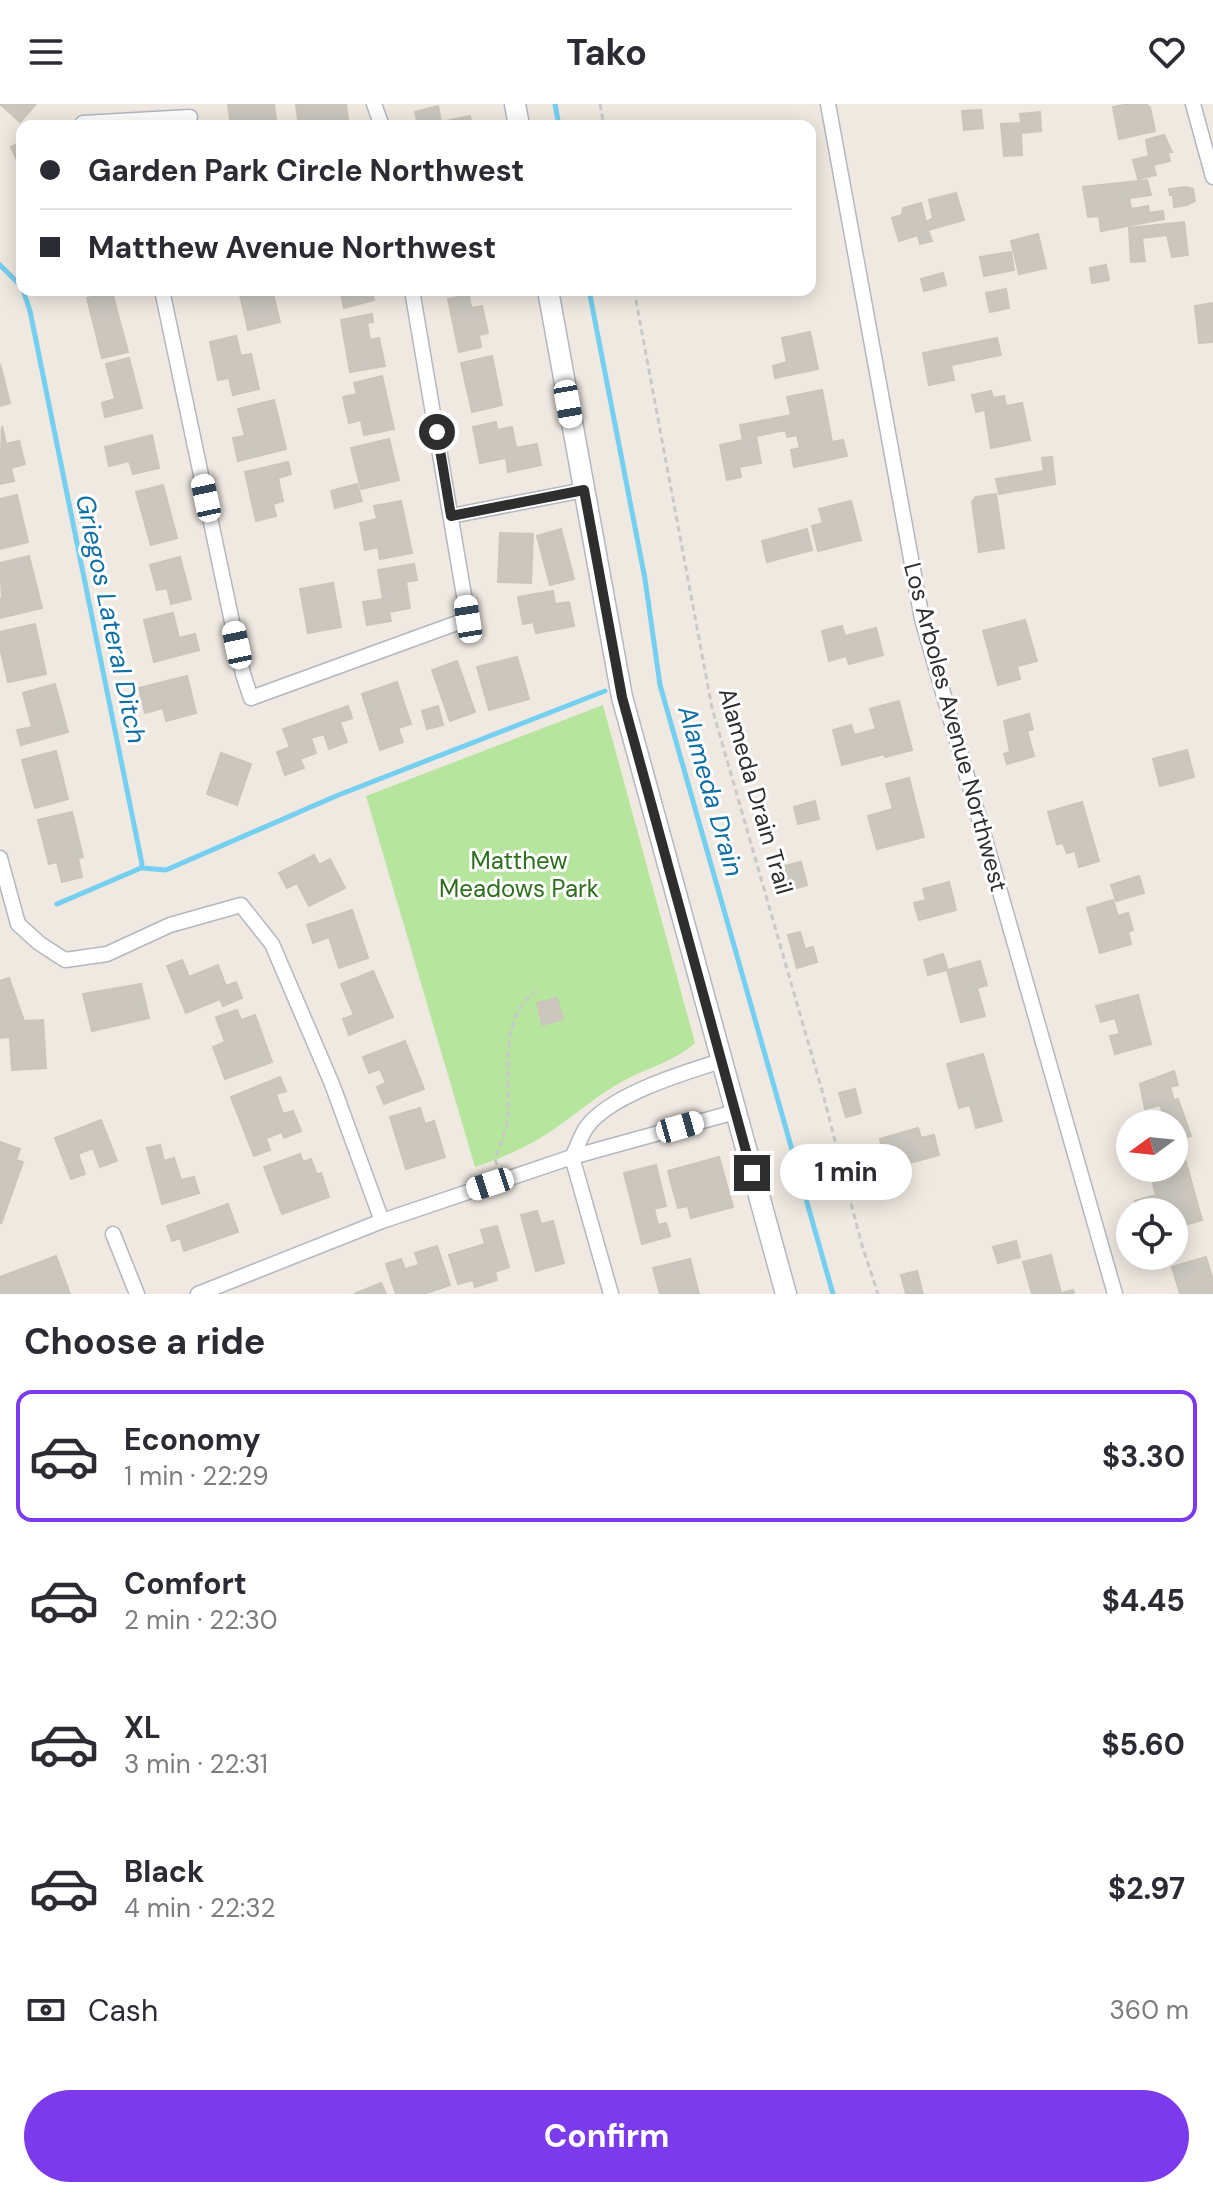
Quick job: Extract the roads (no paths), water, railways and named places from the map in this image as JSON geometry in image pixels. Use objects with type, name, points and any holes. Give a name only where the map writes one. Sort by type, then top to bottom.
[{"type":"street","name":"Los Arboles Avenue Northwest","points":[[828,104],[922,619],[1115,1294]]},
{"type":"street","points":[[1193,104],[1213,177]]},
{"type":"street","points":[[128,120],[189,116]]},
{"type":"street","points":[[163,296],[243,674],[251,698],[468,619],[413,296]]},
{"type":"street","points":[[549,296],[622,697],[786,1294]]},
{"type":"street","points":[[451,516],[584,490]]},
{"type":"street","points":[[0,858],[18,924],[65,960],[107,954],[170,925],[241,905],[272,944],[332,1084],[382,1221]]},
{"type":"street","points":[[611,1294],[572,1157],[587,1126],[617,1101],[677,1075],[721,1061]]},
{"type":"street","points":[[198,1294],[382,1221],[572,1157],[735,1112]]},
{"type":"street","points":[[113,1234],[137,1294]]},
{"type":"waterway","name":"Alameda Drain","points":[[555,104],[558,120]]},
{"type":"waterway","name":"Griegos Lateral Ditch","points":[[0,265],[16,281]]},
{"type":"waterway","name":"Griegos Lateral Ditch","points":[[25,296],[142,864],[141,868],[57,904]]},
{"type":"waterway","name":"Alameda Drain","points":[[590,296],[645,579],[660,685],[833,1294]]},
{"type":"waterway","points":[[142,868],[166,870],[336,796],[605,691]]},
{"type":"park label","name":"Matthew Meadows Park","points":[[519,874]]}]
